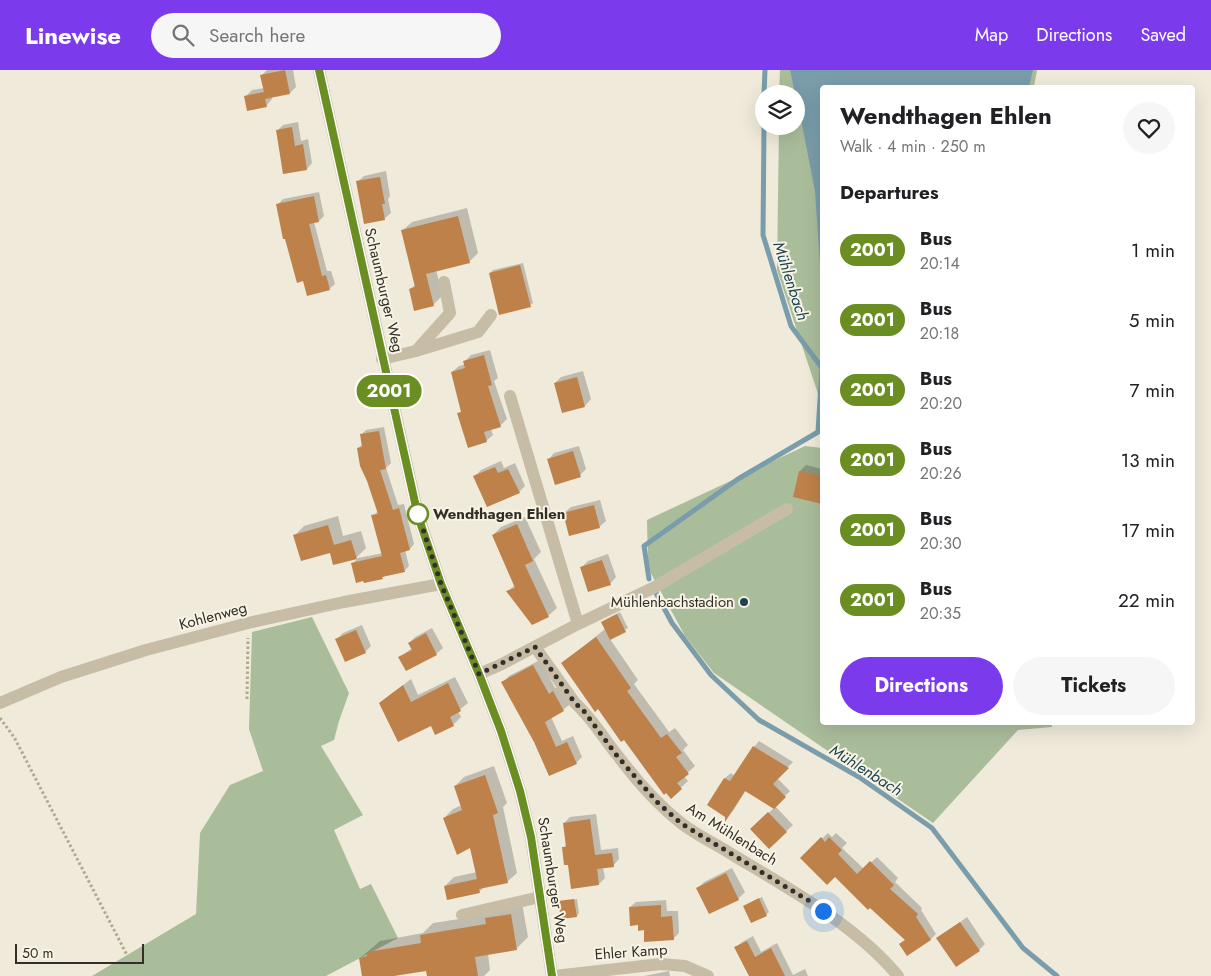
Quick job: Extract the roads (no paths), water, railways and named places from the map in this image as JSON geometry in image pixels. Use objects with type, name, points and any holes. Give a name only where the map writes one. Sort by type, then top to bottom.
[{"type":"street","name":"Schaumburger Weg","points":[[319,70],[418,516],[441,584],[501,731],[520,791],[531,837],[553,976]]},
{"type":"street","points":[[416,351],[450,312],[444,282]]},
{"type":"street","points":[[382,359],[416,351],[478,332],[491,315]]},
{"type":"street","points":[[510,396],[578,624]]},
{"type":"street","points":[[479,674],[655,587],[787,509]]},
{"type":"street","name":"Kohlenweg","points":[[0,703],[61,677],[146,650],[248,622],[441,584]]},
{"type":"street","name":"Am Mühlenbach","points":[[535,647],[575,703],[583,710],[618,757],[658,803],[682,824],[811,902],[862,940],[898,976]]},
{"type":"street","points":[[462,915],[540,897]]},
{"type":"street","name":"Ehler Kamp","points":[[553,976],[661,964],[685,966],[708,976]]},
{"type":"water","points":[[790,70],[1033,70],[1029,85],[820,85],[820,265],[815,191],[804,135],[805,85],[793,85]]},
{"type":"waterway","name":"Mühlenbach","points":[[764,85],[765,70]]},
{"type":"waterway","name":"Mühlenbach","points":[[764,135],[763,235],[791,326],[820,365]]},
{"type":"waterway","name":"Mühlenbach","points":[[649,579],[644,546],[738,479],[818,432],[820,400]]},
{"type":"waterway","name":"Mühlenbach","points":[[656,593],[672,623],[711,675],[759,720],[859,777],[932,828],[1023,948],[1057,976]]},
{"type":"place","name":"Wendthagen Ehlen","points":[[418,514]]},
{"type":"place","name":"Mühlenbachstadion","points":[[744,602]]}]
